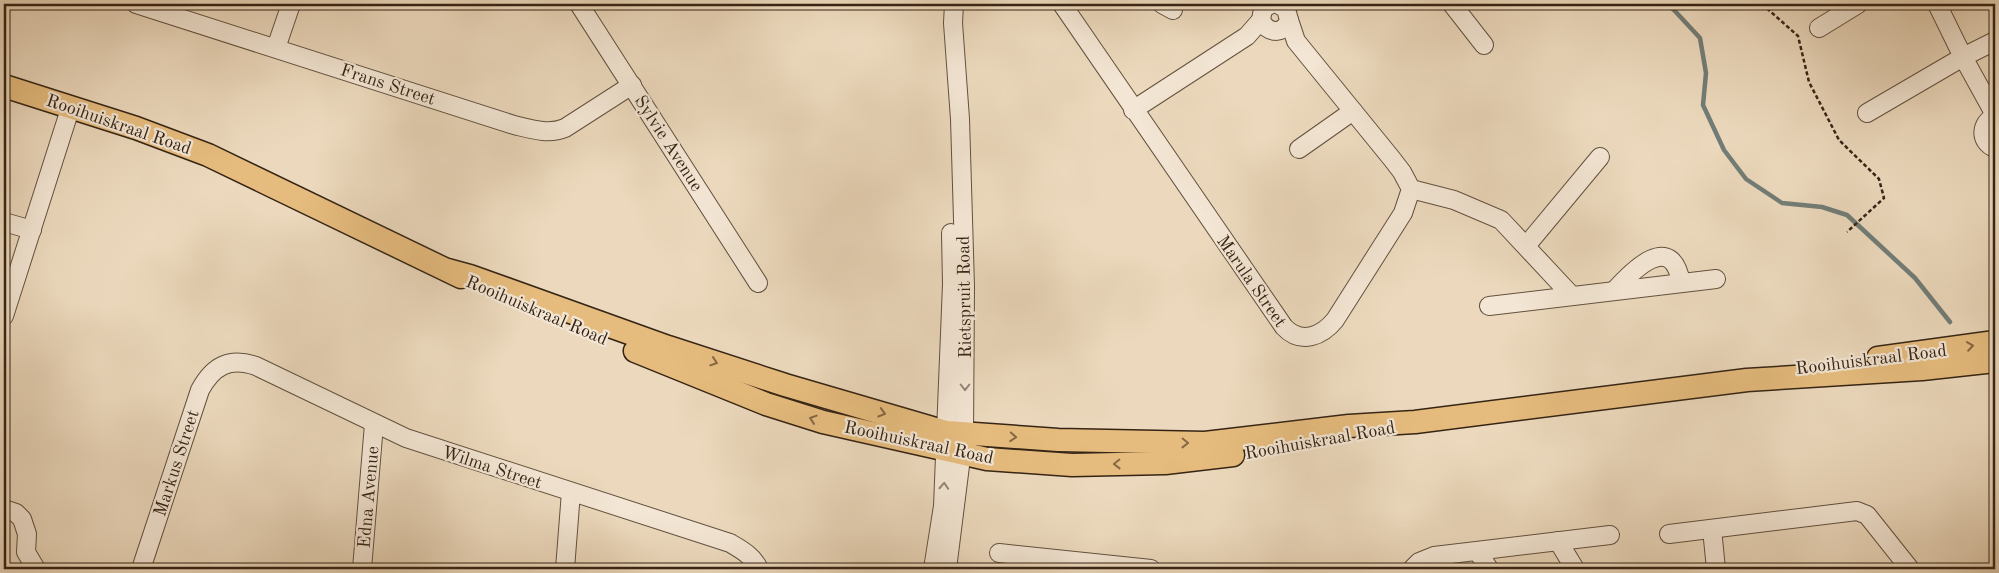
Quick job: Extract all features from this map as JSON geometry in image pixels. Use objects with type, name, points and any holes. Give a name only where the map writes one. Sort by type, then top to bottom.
[{"type":"main road","name":"Rooihuiskraal Road","points":[[4,86],[68,114]]},
{"type":"main road","name":"Rooihuiskraal Road","points":[[4,101],[68,114],[184,145],[448,270],[479,279],[668,348],[955,443],[1058,440],[1205,443],[1349,426],[1415,422],[1747,380],[1912,370],[1995,361]]},
{"type":"main road","name":"Rooihuiskraal Road","points":[[1747,380],[1797,368],[1995,342]]},
{"type":"street","name":"Frans Street","points":[[136,4],[514,125],[545,132],[554,132],[564,128],[632,85]]},
{"type":"street","points":[[276,48],[291,4]]},
{"type":"street","name":"Sylvie Avenue","points":[[579,4],[758,283]]},
{"type":"street","name":"Rietspruit Road","points":[[947,569],[965,286],[960,119],[953,23],[954,4]]},
{"type":"street","name":"Marula Street","points":[[1062,4],[1133,110],[1284,327],[1297,336],[1314,336],[1330,327],[1403,213],[1411,189]]},
{"type":"street","points":[[1452,4],[1484,45]]},
{"type":"street","points":[[1819,28],[1858,4]]},
{"type":"street","points":[[1937,4],[1995,116],[1986,122],[1983,133],[1987,143],[1995,148]]},
{"type":"street","points":[[1133,110],[1247,36],[1277,13],[1296,41],[1402,172],[1411,189],[1454,200],[1493,215],[1506,224],[1572,296]]},
{"type":"street","points":[[1867,113],[1963,57],[1995,41]]},
{"type":"street","points":[[1299,148],[1353,111]]},
{"type":"street","points":[[5,308],[32,230],[68,114]]},
{"type":"street","points":[[1526,246],[1600,157]]},
{"type":"street","points":[[4,222],[32,230]]},
{"type":"street","points":[[1614,291],[1644,263],[1651,258],[1659,256],[1667,258],[1675,264],[1681,284]]},
{"type":"street","points":[[1489,306],[1716,280]]},
{"type":"street","name":"Wilma Street","points":[[224,364],[248,363],[256,366],[374,424],[424,445],[730,543],[748,554],[759,569]]},
{"type":"street","name":"Markus Street","points":[[141,569],[200,390],[208,375],[224,364]]},
{"type":"street","name":"Edna Avenue","points":[[362,569],[374,424]]},
{"type":"street","name":"Rietspruit Road","points":[[933,569],[955,443]]},
{"type":"street","points":[[565,569],[571,492]]},
{"type":"street","points":[[4,509],[16,513],[22,519],[27,534],[26,552],[36,569]]},
{"type":"street","points":[[1669,534],[1852,511],[1861,512],[1867,515],[1910,569]]},
{"type":"street","points":[[1712,529],[1716,569]]},
{"type":"street","points":[[1412,569],[1416,564],[1427,558],[1610,535]]},
{"type":"street","points":[[1558,541],[1575,569]]},
{"type":"street","points":[[1478,552],[1489,569]]},
{"type":"street","points":[[999,553],[1151,569]]},
{"type":"path","points":[[1762,4],[1798,36],[1809,82],[1839,140],[1879,179],[1884,198],[1847,232]]},
{"type":"waterway","points":[[1666,4],[1700,38],[1706,73],[1703,105],[1724,150],[1746,179],[1782,203],[1822,207],[1847,215],[1915,278],[1950,322]]}]
